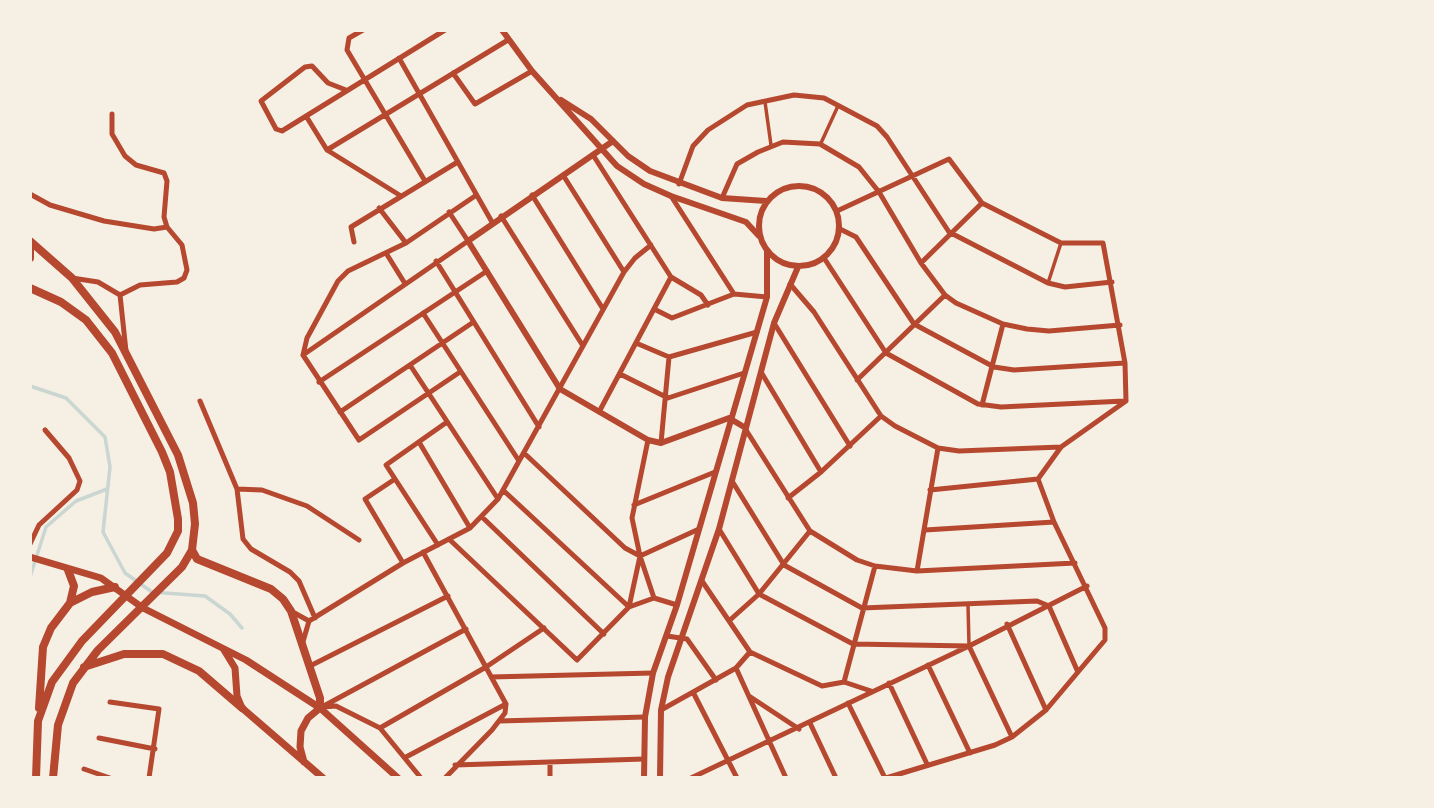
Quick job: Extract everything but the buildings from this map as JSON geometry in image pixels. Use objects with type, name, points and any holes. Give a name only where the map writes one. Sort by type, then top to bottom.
[{"type":"main road","points":[[30,243],[30,258]]},
{"type":"main road","points":[[30,243],[72,278],[115,332],[178,455],[194,513],[192,550],[182,567],[83,667],[64,703],[58,725],[53,778]]},
{"type":"main road","points":[[30,288],[61,302],[86,320],[112,353],[170,472],[178,531],[167,553],[63,663],[52,682],[38,721]]},
{"type":"main road","points":[[192,550],[197,559],[271,589],[291,611],[310,666],[320,708]]},
{"type":"main road","points":[[30,557],[93,576],[116,587],[143,608],[221,646],[320,708],[398,778]]},
{"type":"main road","points":[[36,778],[43,647],[51,628],[70,603],[74,586],[68,570]]},
{"type":"main road","points":[[70,603],[92,593],[116,587]]},
{"type":"main road","points":[[221,646],[235,668],[237,696],[242,708]]},
{"type":"main road","points":[[43,647],[51,663],[63,663]]},
{"type":"main road","points":[[83,667],[124,654],[163,654],[199,671],[323,778]]},
{"type":"main road","points":[[304,762],[300,747],[301,731],[309,718],[320,708]]},
{"type":"street","points":[[363,30],[349,38],[346,44],[425,181]]},
{"type":"street","points":[[346,90],[328,83],[312,66],[305,66],[261,101],[275,129],[282,131],[445,30]]},
{"type":"street","points":[[502,30],[532,71],[600,150],[644,184],[746,222],[760,236],[767,251],[781,263],[798,267],[812,265],[824,258],[838,240],[840,229],[837,211],[824,194],[805,186],[783,188],[766,201],[759,218],[760,236]]},
{"type":"street","points":[[327,150],[508,40]]},
{"type":"street","points":[[399,58],[456,163],[492,222]]},
{"type":"street","points":[[453,73],[475,104],[532,71]]},
{"type":"street","points":[[679,184],[693,146],[708,130],[747,105],[794,96],[824,98],[877,126],[949,232],[1048,283],[1065,287],[1112,282]]},
{"type":"street","points":[[556,98],[591,119],[628,156],[679,184],[722,198],[766,201]]},
{"type":"street","points":[[765,100],[771,145]]},
{"type":"street","points":[[820,144],[839,104]]},
{"type":"street","points":[[112,114],[112,134],[125,156],[136,165],[164,173],[167,181],[164,217],[167,227],[183,245],[187,270],[184,278],[140,285],[120,295]]},
{"type":"street","points":[[306,116],[327,150],[401,196]]},
{"type":"street","points":[[303,355],[404,282],[613,141]]},
{"type":"street","points":[[722,198],[737,164],[771,145],[820,144],[848,159],[880,192],[921,263],[945,295],[956,303],[1003,324],[1049,331],[1120,325]]},
{"type":"street","points":[[593,155],[671,277],[701,295],[708,305]]},
{"type":"street","points":[[837,211],[949,159],[982,203],[1061,243],[1103,243],[1120,325],[1126,401]]},
{"type":"street","points":[[354,242],[351,227],[456,163]]},
{"type":"street","points":[[563,175],[624,272]]},
{"type":"street","points":[[30,194],[50,205],[104,220],[154,229],[167,227]]},
{"type":"street","points":[[532,195],[603,309]]},
{"type":"street","points":[[460,372],[362,439],[356,438],[303,355],[307,338],[338,281],[348,271],[406,243],[475,196]]},
{"type":"street","points":[[671,196],[734,294]]},
{"type":"street","points":[[921,263],[949,232],[982,203]]},
{"type":"street","points":[[379,208],[406,243]]},
{"type":"street","points":[[449,212],[560,388],[648,440],[661,443],[729,418]]},
{"type":"street","points":[[501,216],[583,346]]},
{"type":"street","points":[[840,229],[856,237],[914,324],[993,368],[1014,370],[1125,363]]},
{"type":"street","points":[[1048,283],[1061,243]]},
{"type":"street","points":[[302,646],[312,619],[403,563],[470,528],[498,499],[624,272],[635,258],[651,245]]},
{"type":"street","points":[[644,778],[645,717],[653,673],[677,605],[729,418],[767,297],[767,251]]},
{"type":"street","points":[[386,253],[404,282]]},
{"type":"street","points":[[824,258],[886,353],[982,405],[1126,401]]},
{"type":"street","points":[[436,261],[539,427]]},
{"type":"street","points":[[660,778],[661,710],[682,636],[719,528],[730,478],[774,323],[798,267]]},
{"type":"street","points":[[319,382],[487,271]]},
{"type":"street","points":[[599,412],[671,277]]},
{"type":"street","points":[[72,278],[98,282],[120,295]]},
{"type":"street","points":[[790,284],[814,313],[881,416],[938,448],[959,451],[1061,447]]},
{"type":"street","points":[[654,309],[672,318],[734,294],[767,297]]},
{"type":"street","points":[[120,295],[127,352]]},
{"type":"street","points":[[857,380],[945,295]]},
{"type":"street","points":[[423,313],[519,461]]},
{"type":"street","points":[[340,412],[472,323]]},
{"type":"street","points":[[774,323],[850,446]]},
{"type":"street","points":[[982,405],[1003,324]]},
{"type":"street","points":[[636,343],[669,357],[757,332]]},
{"type":"street","points":[[661,443],[668,398],[669,357]]},
{"type":"street","points":[[410,365],[498,499]]},
{"type":"street","points":[[761,372],[821,472]]},
{"type":"street","points":[[620,374],[668,398],[744,373]]},
{"type":"street","points":[[201,401],[237,489],[243,539],[251,549],[290,572],[299,581],[312,619]]},
{"type":"street","points":[[930,490],[1038,480],[1061,447],[1126,401]]},
{"type":"street","points":[[788,498],[821,472],[881,416]]},
{"type":"street","points":[[729,418],[744,427],[810,531],[857,560],[875,566],[917,571],[1075,563]]},
{"type":"street","points":[[438,545],[386,465],[447,422]]},
{"type":"street","points":[[30,544],[39,525],[77,490],[80,481],[69,458],[45,430]]},
{"type":"street","points":[[648,440],[632,518],[640,556],[654,598]]},
{"type":"street","points":[[419,442],[470,528]]},
{"type":"street","points":[[917,571],[938,448]]},
{"type":"street","points":[[524,453],[625,548],[640,556]]},
{"type":"street","points":[[634,505],[715,472]]},
{"type":"street","points":[[395,478],[365,499],[403,563]]},
{"type":"street","points":[[730,478],[784,565],[862,608],[1037,601],[1049,606],[1077,670]]},
{"type":"street","points":[[848,703],[885,778],[995,746],[1012,737],[1046,710],[1105,640],[1105,628],[1054,522],[1038,480]]},
{"type":"street","points":[[237,489],[262,490],[307,506],[359,540]]},
{"type":"street","points":[[503,491],[629,607]]},
{"type":"street","points":[[482,517],[604,634]]},
{"type":"street","points":[[925,530],[1054,522]]},
{"type":"street","points":[[719,528],[759,594],[853,644],[969,646]]},
{"type":"street","points":[[640,556],[699,529]]},
{"type":"street","points":[[730,620],[759,594],[810,531]]},
{"type":"street","points":[[450,540],[577,660],[629,607],[654,598],[677,605]]},
{"type":"street","points":[[423,552],[506,704]]},
{"type":"street","points":[[629,607],[640,556]]},
{"type":"street","points":[[844,682],[875,566]]},
{"type":"street","points":[[702,581],[750,652],[822,686],[844,682],[872,691]]},
{"type":"street","points":[[691,778],[769,740],[799,729],[1087,586]]},
{"type":"street","points":[[310,666],[448,596]]},
{"type":"street","points":[[968,605],[969,646],[1012,737]]},
{"type":"street","points":[[291,611],[312,619]]},
{"type":"street","points":[[1007,624],[1046,710]]},
{"type":"street","points":[[380,728],[486,667],[544,628]]},
{"type":"street","points":[[320,708],[466,629]]},
{"type":"street","points":[[667,636],[682,636]]},
{"type":"street","points":[[682,636],[716,680]]},
{"type":"street","points":[[661,710],[694,694],[736,668],[750,652]]},
{"type":"street","points":[[928,665],[970,752]]},
{"type":"street","points":[[736,668],[786,778]]},
{"type":"street","points":[[491,677],[653,673]]},
{"type":"street","points":[[889,683],[927,764]]},
{"type":"street","points":[[694,694],[737,778]]},
{"type":"street","points":[[749,696],[799,729]]},
{"type":"street","points":[[110,702],[159,709],[149,778]]},
{"type":"street","points":[[444,778],[499,721],[506,704]]},
{"type":"street","points":[[406,757],[506,704]]},
{"type":"street","points":[[320,708],[336,706],[380,728],[421,778]]},
{"type":"street","points":[[499,721],[645,717]]},
{"type":"street","points":[[810,723],[836,778]]},
{"type":"street","points":[[99,738],[155,749]]},
{"type":"street","points":[[455,765],[644,760]]},
{"type":"street","points":[[550,762],[550,778]]},
{"type":"street","points":[[84,769],[99,777],[110,778]]},
{"type":"waterway","points":[[30,386],[66,398],[105,437],[110,467],[103,532],[125,573],[152,592],[205,596],[230,614],[242,628]]},
{"type":"waterway","points":[[30,577],[46,527],[76,501],[107,489]]}]
